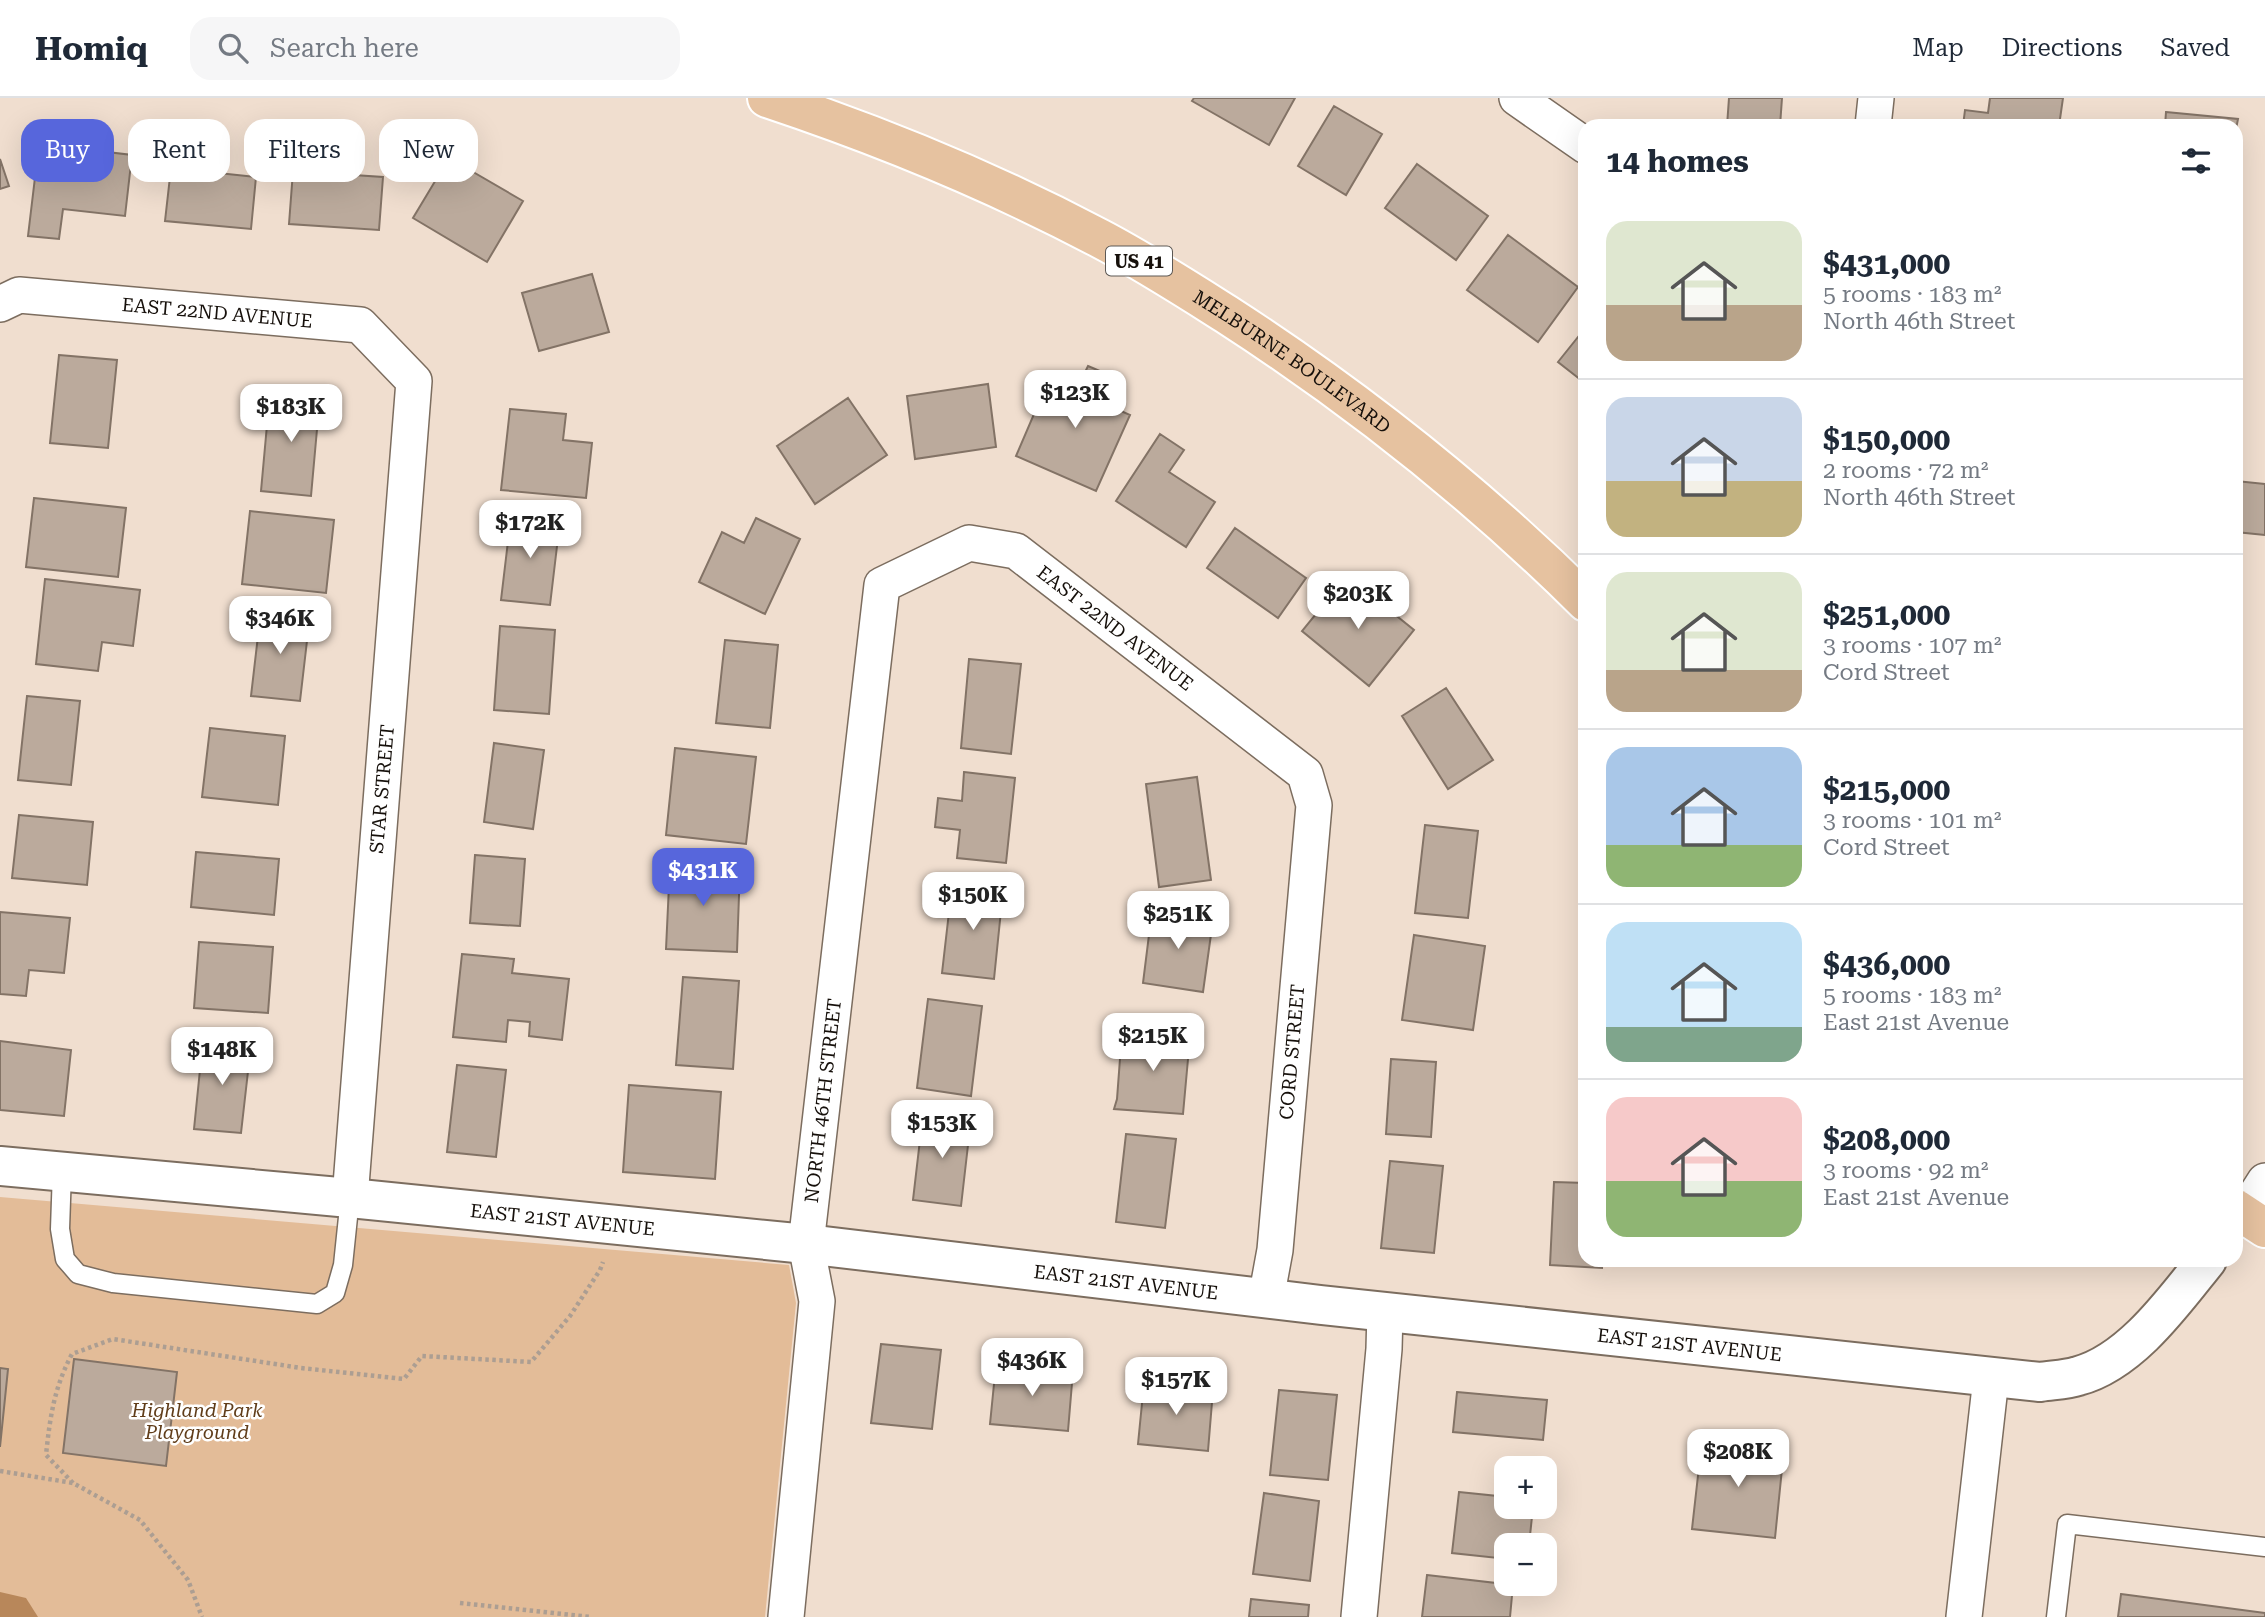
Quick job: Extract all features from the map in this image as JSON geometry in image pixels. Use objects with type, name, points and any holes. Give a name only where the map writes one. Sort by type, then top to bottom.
[{"type":"main road","name":"MELBURNE BOULEVARD","points":[[767,98],[853,127],[1007,192],[1100,239],[1192,293],[1275,346],[1409,444],[1518,537],[1578,594]]},
{"type":"street","points":[[1517,98],[1578,140]]},
{"type":"street","points":[[1874,119],[1876,98]]},
{"type":"street","name":"EAST 22ND AVENUE","points":[[0,304],[19,295],[360,325],[414,381]]},
{"type":"street","name":"STAR STREET","points":[[350,1198],[414,381]]},
{"type":"street","name":"EAST 22ND AVENUE","points":[[882,585],[970,543],[1016,551],[1306,774],[1314,805]]},
{"type":"street","name":"NORTH 46TH STREET","points":[[786,1617],[817,1301],[806,1244],[882,585]]},
{"type":"street","name":"CORD STREET","points":[[1266,1299],[1275,1250],[1314,805]]},
{"type":"street","name":"EAST 21ST AVENUE","points":[[0,1166],[806,1244],[1266,1299],[2040,1382],[2079,1376],[2114,1359],[2136,1342],[2173,1303],[2201,1267]]},
{"type":"street","points":[[2245,1219],[2265,1181]]},
{"type":"street","points":[[1359,1617],[1384,1349],[1385,1312]]},
{"type":"street","points":[[1964,1617],[1991,1378]]},
{"type":"lane","points":[[62,1171],[60,1229],[65,1259],[78,1274],[113,1283],[317,1304],[335,1293],[343,1265],[350,1198]]},
{"type":"lane","points":[[2056,1617],[2067,1524],[2265,1548]]},
{"type":"path","points":[[202,1617],[188,1580],[140,1520],[73,1483],[46,1455],[51,1411],[60,1378],[72,1354],[113,1339],[300,1368],[404,1379],[422,1356],[531,1362],[570,1317],[600,1270],[615,1225]]},
{"type":"path","points":[[0,1471],[73,1483]]},
{"type":"path","points":[[460,1603],[591,1617]]},
{"type":"green space","name":"Highland Park Playground","points":[[0,1197],[789,1265],[796,1303],[765,1617],[0,1617]]},
{"type":"shaded area","points":[[0,1592],[26,1598],[38,1617],[0,1617]]},
{"type":"building","points":[[1194,98],[1295,98],[1269,145],[1192,101]]},
{"type":"building","points":[[1729,98],[1782,98],[1780,119],[1728,119]]},
{"type":"building","points":[[1990,98],[2063,98],[2060,119],[1964,119],[1965,110],[1988,113]]},
{"type":"building","points":[[1334,106],[1382,134],[1346,195],[1298,166]]},
{"type":"building","points":[[2166,112],[2238,119],[2166,119]]},
{"type":"building","points":[[114,153],[128,155],[129,182],[125,216],[63,209],[59,239],[28,236],[34,182],[114,182]]},
{"type":"building","points":[[0,159],[9,186],[0,189]]},
{"type":"building","points":[[1417,164],[1488,216],[1456,260],[1385,208]]},
{"type":"building","points":[[230,174],[244,176],[244,182],[256,182],[251,229],[165,221],[169,182],[230,182]]},
{"type":"building","points":[[478,175],[523,201],[487,262],[413,218],[435,182],[478,182]]},
{"type":"building","points":[[365,176],[379,177],[379,182],[383,182],[379,230],[289,224],[292,182],[365,182]]},
{"type":"building","points":[[1508,235],[1578,287],[1538,342],[1467,290]]},
{"type":"building","points":[[592,274],[609,332],[539,351],[522,293]]},
{"type":"building","points":[[1578,337],[1578,378],[1558,362]]},
{"type":"building","points":[[59,355],[117,360],[108,448],[50,443]]},
{"type":"building","points":[[1088,366],[1114,377],[1103,403],[1130,415],[1096,491],[1016,456],[1049,379],[1076,391]]},
{"type":"building","points":[[988,384],[996,447],[915,459],[907,396]]},
{"type":"building","points":[[270,392],[320,396],[311,496],[261,491]]},
{"type":"building","points":[[848,398],[887,455],[815,504],[777,446]]},
{"type":"building","points":[[510,409],[566,414],[563,440],[592,443],[586,498],[501,490]]},
{"type":"building","points":[[1160,434],[1184,450],[1169,472],[1215,502],[1186,547],[1116,501]]},
{"type":"building","points":[[2243,482],[2265,484],[2265,535],[2243,533]]},
{"type":"building","points":[[34,498],[126,508],[118,577],[26,567]]},
{"type":"building","points":[[250,511],[334,520],[326,593],[242,584]]},
{"type":"building","points":[[511,516],[560,521],[550,605],[501,600]]},
{"type":"building","points":[[756,518],[800,539],[765,614],[699,582],[722,532],[744,543]]},
{"type":"building","points":[[1235,528],[1306,578],[1278,618],[1207,568]]},
{"type":"building","points":[[1347,576],[1414,630],[1369,686],[1302,631]]},
{"type":"building","points":[[45,579],[140,590],[133,646],[102,642],[98,671],[36,664]]},
{"type":"building","points":[[261,610],[310,615],[300,701],[251,696]]},
{"type":"building","points":[[500,626],[555,630],[549,714],[494,710]]},
{"type":"building","points":[[725,640],[778,645],[770,728],[716,723]]},
{"type":"building","points":[[969,659],[1021,664],[1011,754],[961,748]]},
{"type":"building","points":[[1446,688],[1493,760],[1448,789],[1402,716]]},
{"type":"building","points":[[27,696],[80,701],[71,785],[18,780]]},
{"type":"building","points":[[210,728],[285,736],[278,805],[202,797]]},
{"type":"building","points":[[494,743],[544,750],[533,829],[484,822]]},
{"type":"building","points":[[675,748],[756,757],[746,844],[666,835]]},
{"type":"building","points":[[964,772],[1015,778],[1006,863],[957,858],[960,830],[935,827],[938,798],[962,801]]},
{"type":"building","points":[[1197,777],[1211,880],[1159,887],[1146,784]]},
{"type":"building","points":[[19,815],[93,822],[87,885],[12,878]]},
{"type":"building","points":[[1425,825],[1478,831],[1468,918],[1415,913]]},
{"type":"building","points":[[196,852],[279,859],[274,915],[191,907]]},
{"type":"building","points":[[475,855],[525,859],[520,926],[470,923]]},
{"type":"building","points":[[670,864],[740,867],[737,952],[666,949]]},
{"type":"building","points":[[952,886],[1003,891],[994,979],[942,973]]},
{"type":"building","points":[[1152,911],[1213,920],[1203,992],[1143,983]]},
{"type":"building","points":[[0,912],[70,918],[64,973],[29,970],[26,996],[0,994]]},
{"type":"building","points":[[1414,935],[1485,946],[1473,1030],[1402,1020]]},
{"type":"building","points":[[199,942],[273,947],[268,1013],[194,1008]]},
{"type":"building","points":[[462,954],[514,959],[512,973],[569,979],[562,1040],[529,1036],[530,1022],[508,1020],[506,1042],[453,1037]]},
{"type":"building","points":[[683,977],[739,981],[733,1069],[676,1065]]},
{"type":"building","points":[[928,999],[982,1006],[971,1096],[917,1088]]},
{"type":"building","points":[[1122,1032],[1190,1037],[1183,1114],[1114,1109]]},
{"type":"building","points":[[203,1040],[251,1045],[241,1133],[194,1129]]},
{"type":"building","points":[[0,1041],[71,1050],[64,1116],[0,1110]]},
{"type":"building","points":[[1391,1059],[1436,1062],[1431,1137],[1386,1134]]},
{"type":"building","points":[[457,1065],[506,1070],[496,1157],[447,1152]]},
{"type":"building","points":[[629,1085],[721,1092],[715,1179],[623,1172]]},
{"type":"building","points":[[923,1114],[971,1119],[961,1206],[913,1200]]},
{"type":"building","points":[[1126,1134],[1176,1139],[1165,1228],[1116,1222]]},
{"type":"building","points":[[1390,1161],[1443,1166],[1434,1253],[1381,1248]]},
{"type":"building","points":[[1554,1182],[1578,1183],[1578,1267],[1550,1265]]},
{"type":"building","points":[[881,1344],[941,1350],[932,1429],[871,1423]]},
{"type":"building","points":[[74,1359],[177,1372],[166,1466],[63,1453]]},
{"type":"building","points":[[996,1364],[1073,1371],[1068,1431],[990,1424]]},
{"type":"building","points":[[0,1368],[8,1369],[0,1447]]},
{"type":"building","points":[[1144,1383],[1213,1390],[1208,1451],[1138,1444]]},
{"type":"building","points":[[1279,1390],[1337,1395],[1328,1480],[1270,1475]]},
{"type":"building","points":[[1457,1392],[1547,1400],[1543,1440],[1453,1432]]},
{"type":"building","points":[[1702,1440],[1784,1449],[1775,1538],[1692,1529]]},
{"type":"building","points":[[1459,1492],[1494,1496],[1494,1519],[1532,1519],[1530,1533],[1494,1533],[1494,1558],[1452,1553]]},
{"type":"building","points":[[1264,1493],[1319,1501],[1310,1581],[1253,1574]]},
{"type":"building","points":[[1427,1575],[1494,1583],[1494,1596],[1512,1596],[1510,1617],[1422,1617]]},
{"type":"building","points":[[2121,1594],[2265,1613],[2265,1617],[2118,1617]]},
{"type":"building","points":[[1251,1599],[1309,1605],[1308,1617],[1249,1617]]}]
